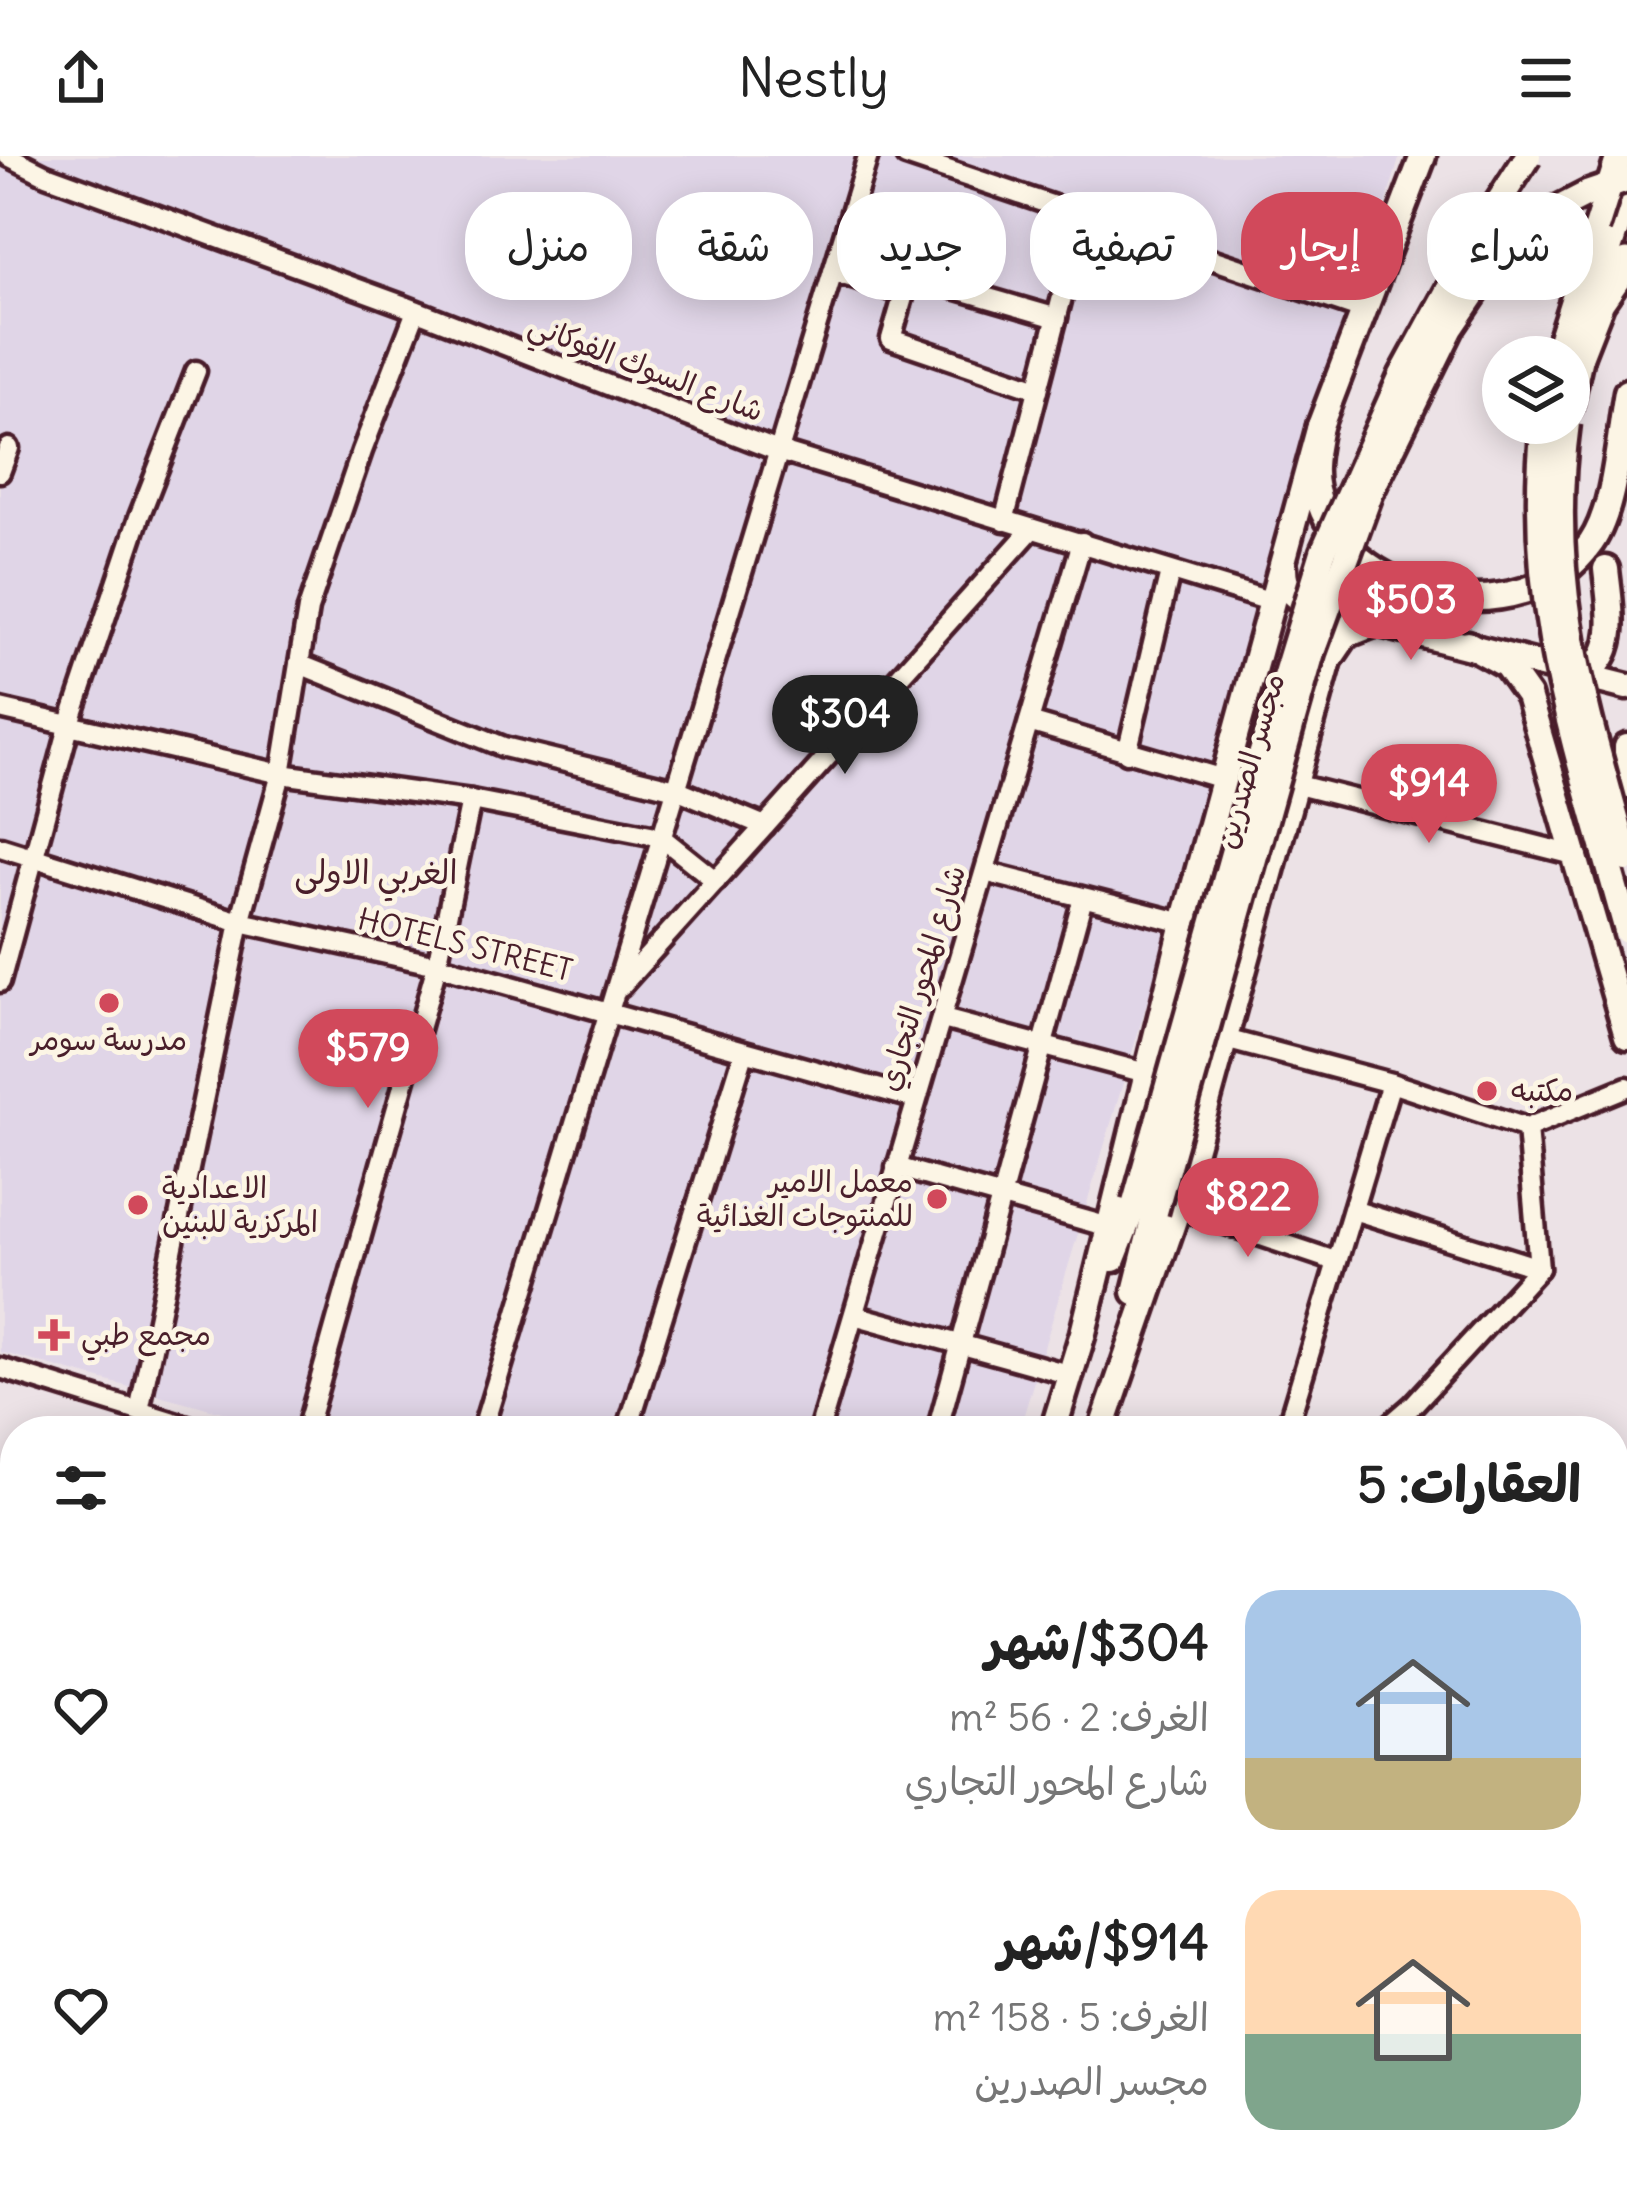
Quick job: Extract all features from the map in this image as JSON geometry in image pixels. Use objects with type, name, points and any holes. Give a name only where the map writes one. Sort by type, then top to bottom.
[{"type":"highway","points":[[1580,336],[1627,263]]},
{"type":"main road","points":[[1058,1416],[1083,1333],[1184,923],[1320,426],[1423,156]]},
{"type":"main road","name":"مجسر الصدرين","points":[[1105,1416],[1120,1371],[1252,782],[1323,552],[1402,375],[1485,223],[1528,156]]},
{"type":"main road","points":[[1572,336],[1619,156]]},
{"type":"main road","name":"مجسر الصدرين","points":[[1083,1333],[1156,1208],[1312,652],[1371,491],[1451,328],[1489,268],[1515,239],[1550,213],[1588,193],[1627,181]]},
{"type":"main road","points":[[1576,336],[1627,195]]},
{"type":"main road","points":[[1320,426],[1314,479],[1333,527],[1369,565],[1400,583],[1434,592],[1504,596],[1545,582],[1590,545],[1604,516],[1627,392]]},
{"type":"main road","points":[[1543,444],[1539,539],[1550,639],[1627,932]]},
{"type":"main road","points":[[1565,444],[1560,509],[1565,616],[1627,859]]},
{"type":"main road","points":[[1559,669],[1592,669],[1604,656],[1610,618],[1604,537],[1610,488]]},
{"type":"main road","points":[[1285,558],[1286,586],[1294,597],[1374,624],[1627,687]]},
{"type":"main road","points":[[1606,568],[1620,610]]},
{"type":"main road","points":[[1156,1208],[1225,1040],[1333,651],[1355,630],[1374,624]]},
{"type":"main road","points":[[1468,644],[1506,665],[1528,696],[1627,1036]]},
{"type":"main road","points":[[1242,708],[1254,685],[1283,676],[1309,688],[1312,721]]},
{"type":"main road","points":[[1627,747],[1627,785]]},
{"type":"street","points":[[0,171],[7,156]]},
{"type":"street","name":"شارع السوك الفوكاني","points":[[7,156],[46,175],[778,451],[1273,602]]},
{"type":"street","points":[[487,1416],[868,156]]},
{"type":"street","points":[[906,156],[1030,198]]},
{"type":"street","points":[[1217,261],[1366,311]]},
{"type":"street","points":[[832,272],[837,274]]},
{"type":"street","points":[[902,300],[891,340],[1038,389]]},
{"type":"street","points":[[995,300],[1057,318]]},
{"type":"street","points":[[1004,520],[1062,300]]},
{"type":"street","points":[[139,1411],[240,922],[280,774],[308,609],[416,311]]},
{"type":"street","points":[[0,982],[70,723],[139,517],[196,371]]},
{"type":"street","points":[[0,472],[9,448]]},
{"type":"street","points":[[617,990],[1033,529]]},
{"type":"street","name":"شارع المحور التجاري","points":[[824,1416],[1082,542]]},
{"type":"street","points":[[1127,753],[1170,572]]},
{"type":"street","points":[[298,664],[504,747],[676,789],[765,826]]},
{"type":"street","points":[[0,709],[280,774],[471,800],[662,837],[716,880]]},
{"type":"street","points":[[1029,722],[1223,779]]},
{"type":"street","points":[[1294,784],[1578,856]]},
{"type":"street","points":[[310,1416],[437,965],[471,800]]},
{"type":"street","name":"HOTELS STREET","points":[[0,847],[240,922],[437,965],[916,1099]]},
{"type":"street","points":[[986,872],[1184,923]]},
{"type":"street","points":[[942,1416],[1083,898]]},
{"type":"street","points":[[943,1018],[1146,1073]]},
{"type":"street","points":[[1225,1040],[1391,1082],[1527,1128],[1627,1087]]},
{"type":"street","points":[[632,1416],[744,1053]]},
{"type":"street","points":[[1290,1416],[1391,1082]]},
{"type":"street","points":[[1400,1416],[1539,1268],[1527,1128]]},
{"type":"street","points":[[896,1167],[1108,1227]]},
{"type":"street","points":[[1156,1208],[1336,1261]]},
{"type":"street","points":[[1353,1210],[1539,1268]]},
{"type":"street","points":[[854,1315],[1071,1375]]},
{"type":"street","points":[[0,1368],[155,1416]]},
{"type":"shaded area","points":[[0,156],[1400,156],[1389,192],[1241,192],[1241,300],[1357,300],[1023,1416],[237,1416],[0,1352]]},
{"type":"place","name":"مدرسة سومر","points":[[109,1003]]},
{"type":"place","name":"مكتبه","points":[[1487,1091]]},
{"type":"place","name":"معمل الامير للمنتوجات الغذائية","points":[[937,1199]]},
{"type":"place","name":"الاعدادية المركزية للبنين","points":[[138,1205]]},
{"type":"place","name":"مجمع طبي","points":[[54,1335]]},
{"type":"district","name":"الغربي الاولى","points":[[376,872]]}]
